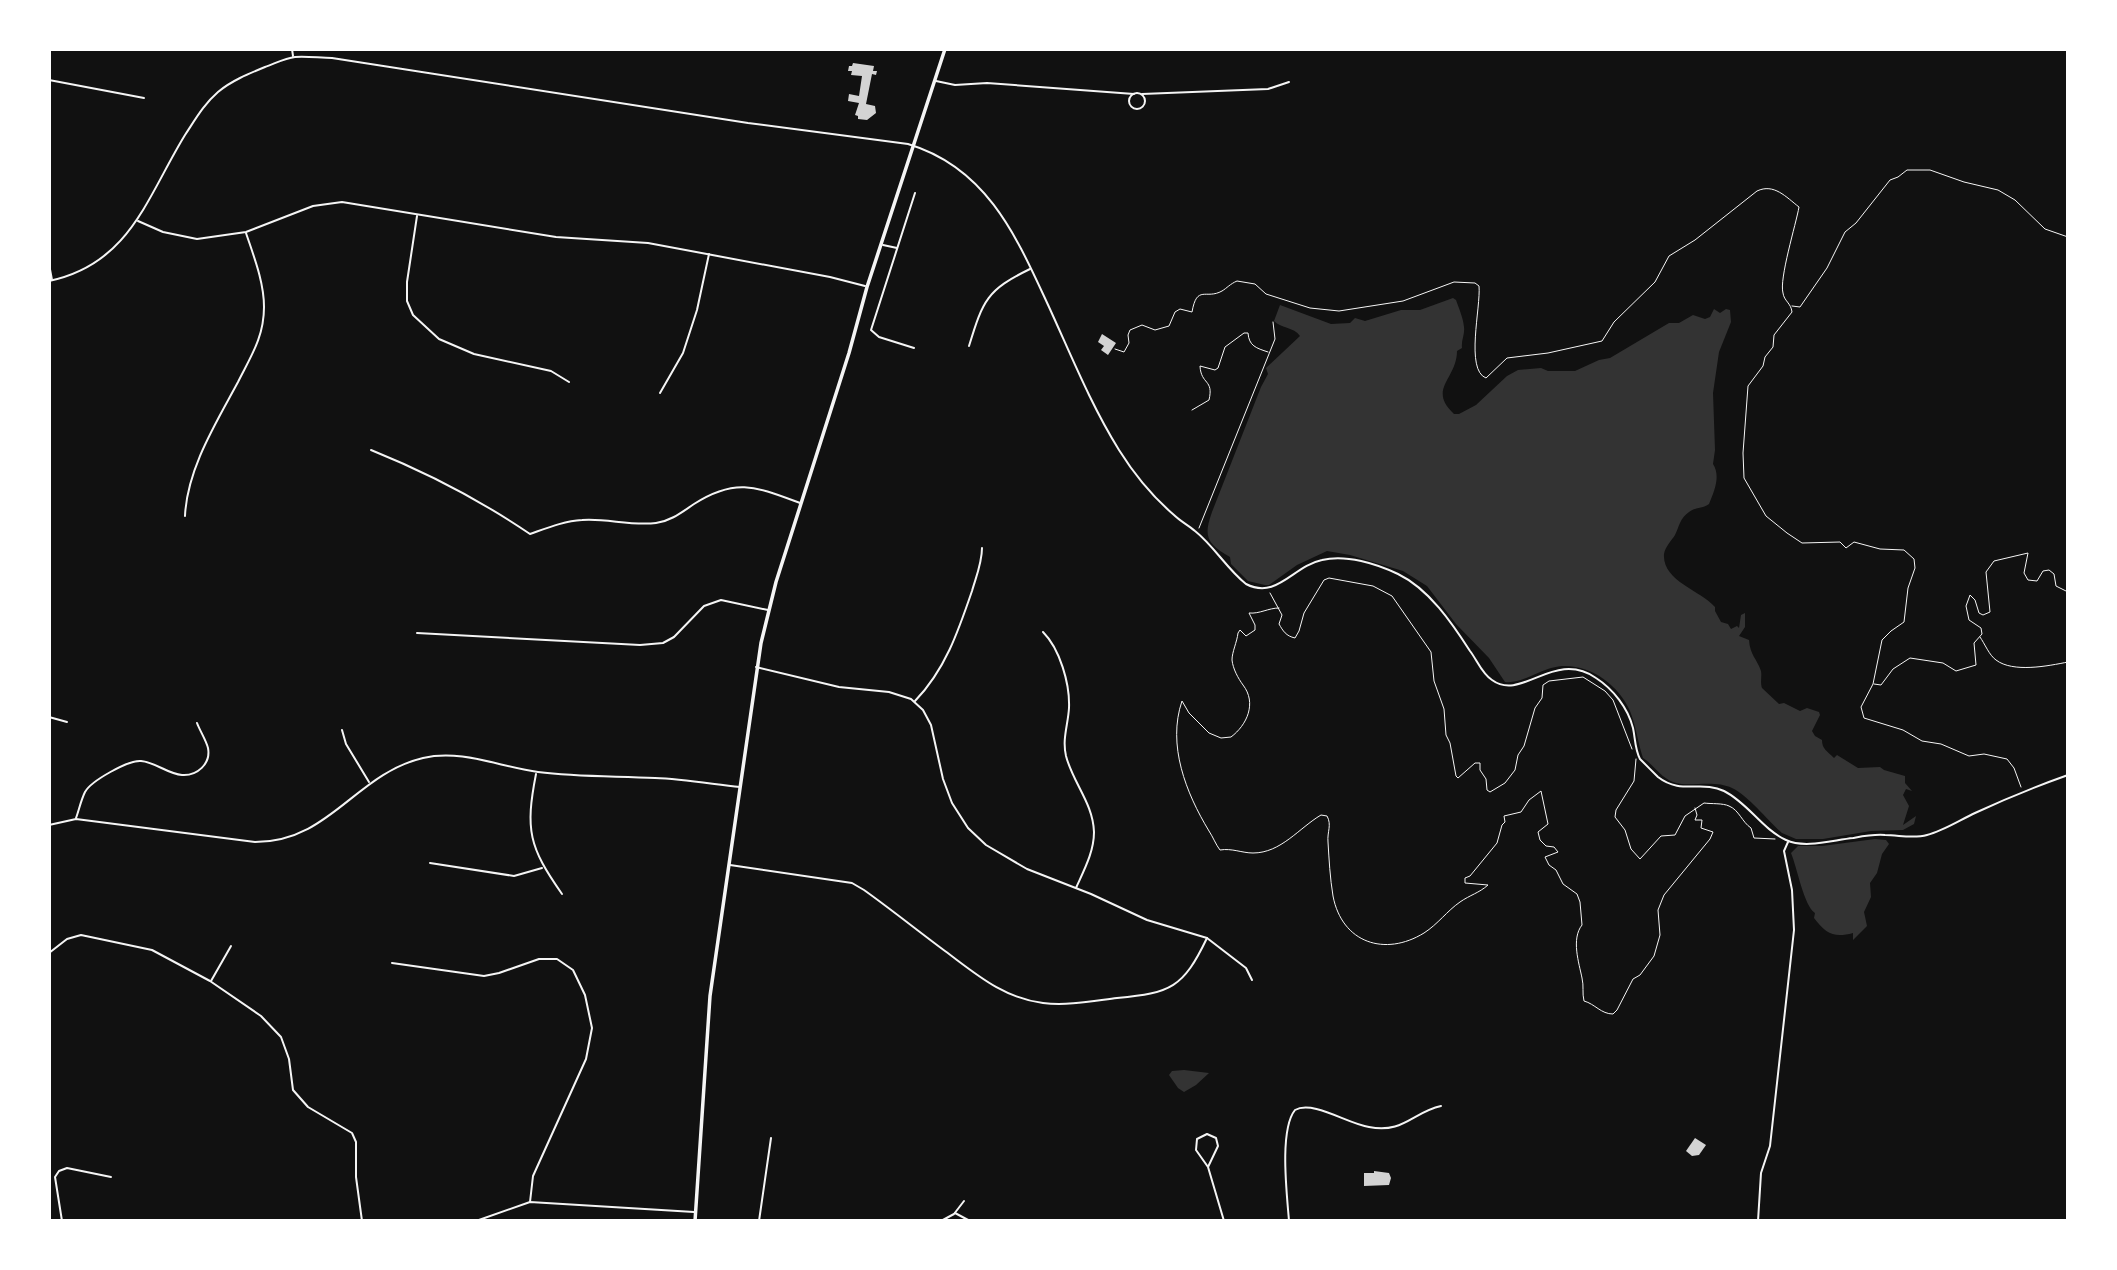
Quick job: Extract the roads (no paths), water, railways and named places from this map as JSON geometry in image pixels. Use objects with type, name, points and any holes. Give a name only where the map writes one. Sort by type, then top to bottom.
[{"type":"main road","points":[[695,1221],[706,1035],[756,667],[768,610],[867,287],[944,49]]},
{"type":"street","points":[[292,49],[293,57]]},
{"type":"street","points":[[49,264],[50,280],[87,269],[119,244],[137,221],[190,127],[218,92],[243,76],[293,57],[341,60],[914,146],[937,155],[953,166],[986,195],[1008,223],[1101,418],[1120,451],[1159,502],[1197,532],[1242,581],[1253,587],[1268,589],[1279,585],[1310,564],[1323,559],[1355,560],[1400,575],[1432,601],[1456,630],[1490,680],[1505,686],[1514,686],[1560,669],[1572,668],[1590,674],[1612,692],[1623,706],[1633,726],[1639,758],[1657,776],[1684,788],[1721,790],[1788,841],[1823,843],[1878,835],[1925,836],[2068,775]]},
{"type":"street","points":[[49,80],[144,98]]},
{"type":"street","points":[[935,81],[955,85],[991,84],[1134,94],[1268,89],[1289,82]]},
{"type":"street","points":[[1134,94],[1129,102],[1136,109],[1145,105],[1146,100],[1142,94]]},
{"type":"street","points":[[914,348],[879,337],[872,330],[915,193]]},
{"type":"street","points":[[137,221],[163,232],[197,239],[246,232],[313,206],[342,202],[556,237],[649,243],[836,278],[867,287]]},
{"type":"street","points":[[418,215],[407,282],[407,301],[413,315],[439,339],[474,354],[551,370],[569,382]]},
{"type":"street","points":[[185,516],[186,501],[214,426],[261,338],[264,306],[246,232]]},
{"type":"street","points":[[882,244],[897,248]]},
{"type":"street","points":[[660,393],[683,353],[697,310],[709,253]]},
{"type":"street","points":[[969,346],[979,313],[990,295],[1004,282],[1031,269]]},
{"type":"street","points":[[371,450],[480,500],[530,534],[584,519],[624,524],[659,523],[672,519],[708,495],[732,487],[753,487],[801,503]]},
{"type":"street","points":[[915,701],[932,681],[950,652],[977,576],[982,548]]},
{"type":"street","points":[[417,633],[640,645],[663,643],[674,637],[704,606],[721,600],[768,610]]},
{"type":"street","points":[[1043,632],[1054,648],[1064,676],[1069,705],[1064,739],[1066,753],[1093,824],[1091,850],[1076,888]]},
{"type":"street","points":[[756,667],[847,689],[895,694],[915,701],[929,721],[946,790],[968,828],[986,845],[1027,869],[1150,921],[1207,938],[1246,968],[1252,980]]},
{"type":"street","points":[[49,717],[67,722]]},
{"type":"street","points":[[76,819],[85,791],[92,783],[128,763],[140,761],[179,775],[192,775],[202,768],[209,757],[208,746],[197,723]]},
{"type":"street","points":[[342,730],[346,744],[370,783]]},
{"type":"street","points":[[49,825],[76,819],[255,842],[291,838],[307,831],[370,783],[397,767],[445,756],[475,758],[537,772],[614,778],[657,778],[740,787]]},
{"type":"street","points":[[537,772],[530,805],[530,829],[544,867],[562,894]]},
{"type":"street","points":[[1758,1221],[1761,1173],[1770,1146],[1794,930],[1784,851],[1788,841]]},
{"type":"street","points":[[430,863],[514,876],[544,867]]},
{"type":"street","points":[[729,864],[856,884],[985,982],[1011,995],[1040,1003],[1091,1001],[1158,993],[1173,986],[1189,971],[1207,938]]},
{"type":"street","points":[[49,953],[67,939],[81,934],[152,950],[211,981],[261,1016],[281,1037],[289,1059],[293,1090],[308,1107],[352,1133],[356,1142],[356,1177],[362,1221]]},
{"type":"street","points":[[211,981],[231,946]]},
{"type":"street","points":[[392,963],[484,976],[499,974],[539,959],[557,959],[573,970],[585,995],[592,1028],[586,1059],[533,1176],[530,1202]]},
{"type":"street","points":[[1289,1221],[1287,1137],[1289,1120],[1295,1110],[1311,1107],[1365,1127],[1386,1129],[1403,1125],[1441,1106]]},
{"type":"street","points":[[1208,1167],[1218,1146],[1214,1137],[1207,1134],[1198,1138],[1196,1146],[1200,1158],[1208,1167],[1224,1221]]},
{"type":"street","points":[[759,1221],[771,1138]]},
{"type":"street","points":[[62,1221],[55,1177],[59,1171],[67,1168],[111,1177]]},
{"type":"street","points":[[941,1221],[955,1213],[964,1201]]},
{"type":"street","points":[[475,1221],[530,1202],[695,1212]]},
{"type":"street","points":[[955,1213],[970,1221]]}]
